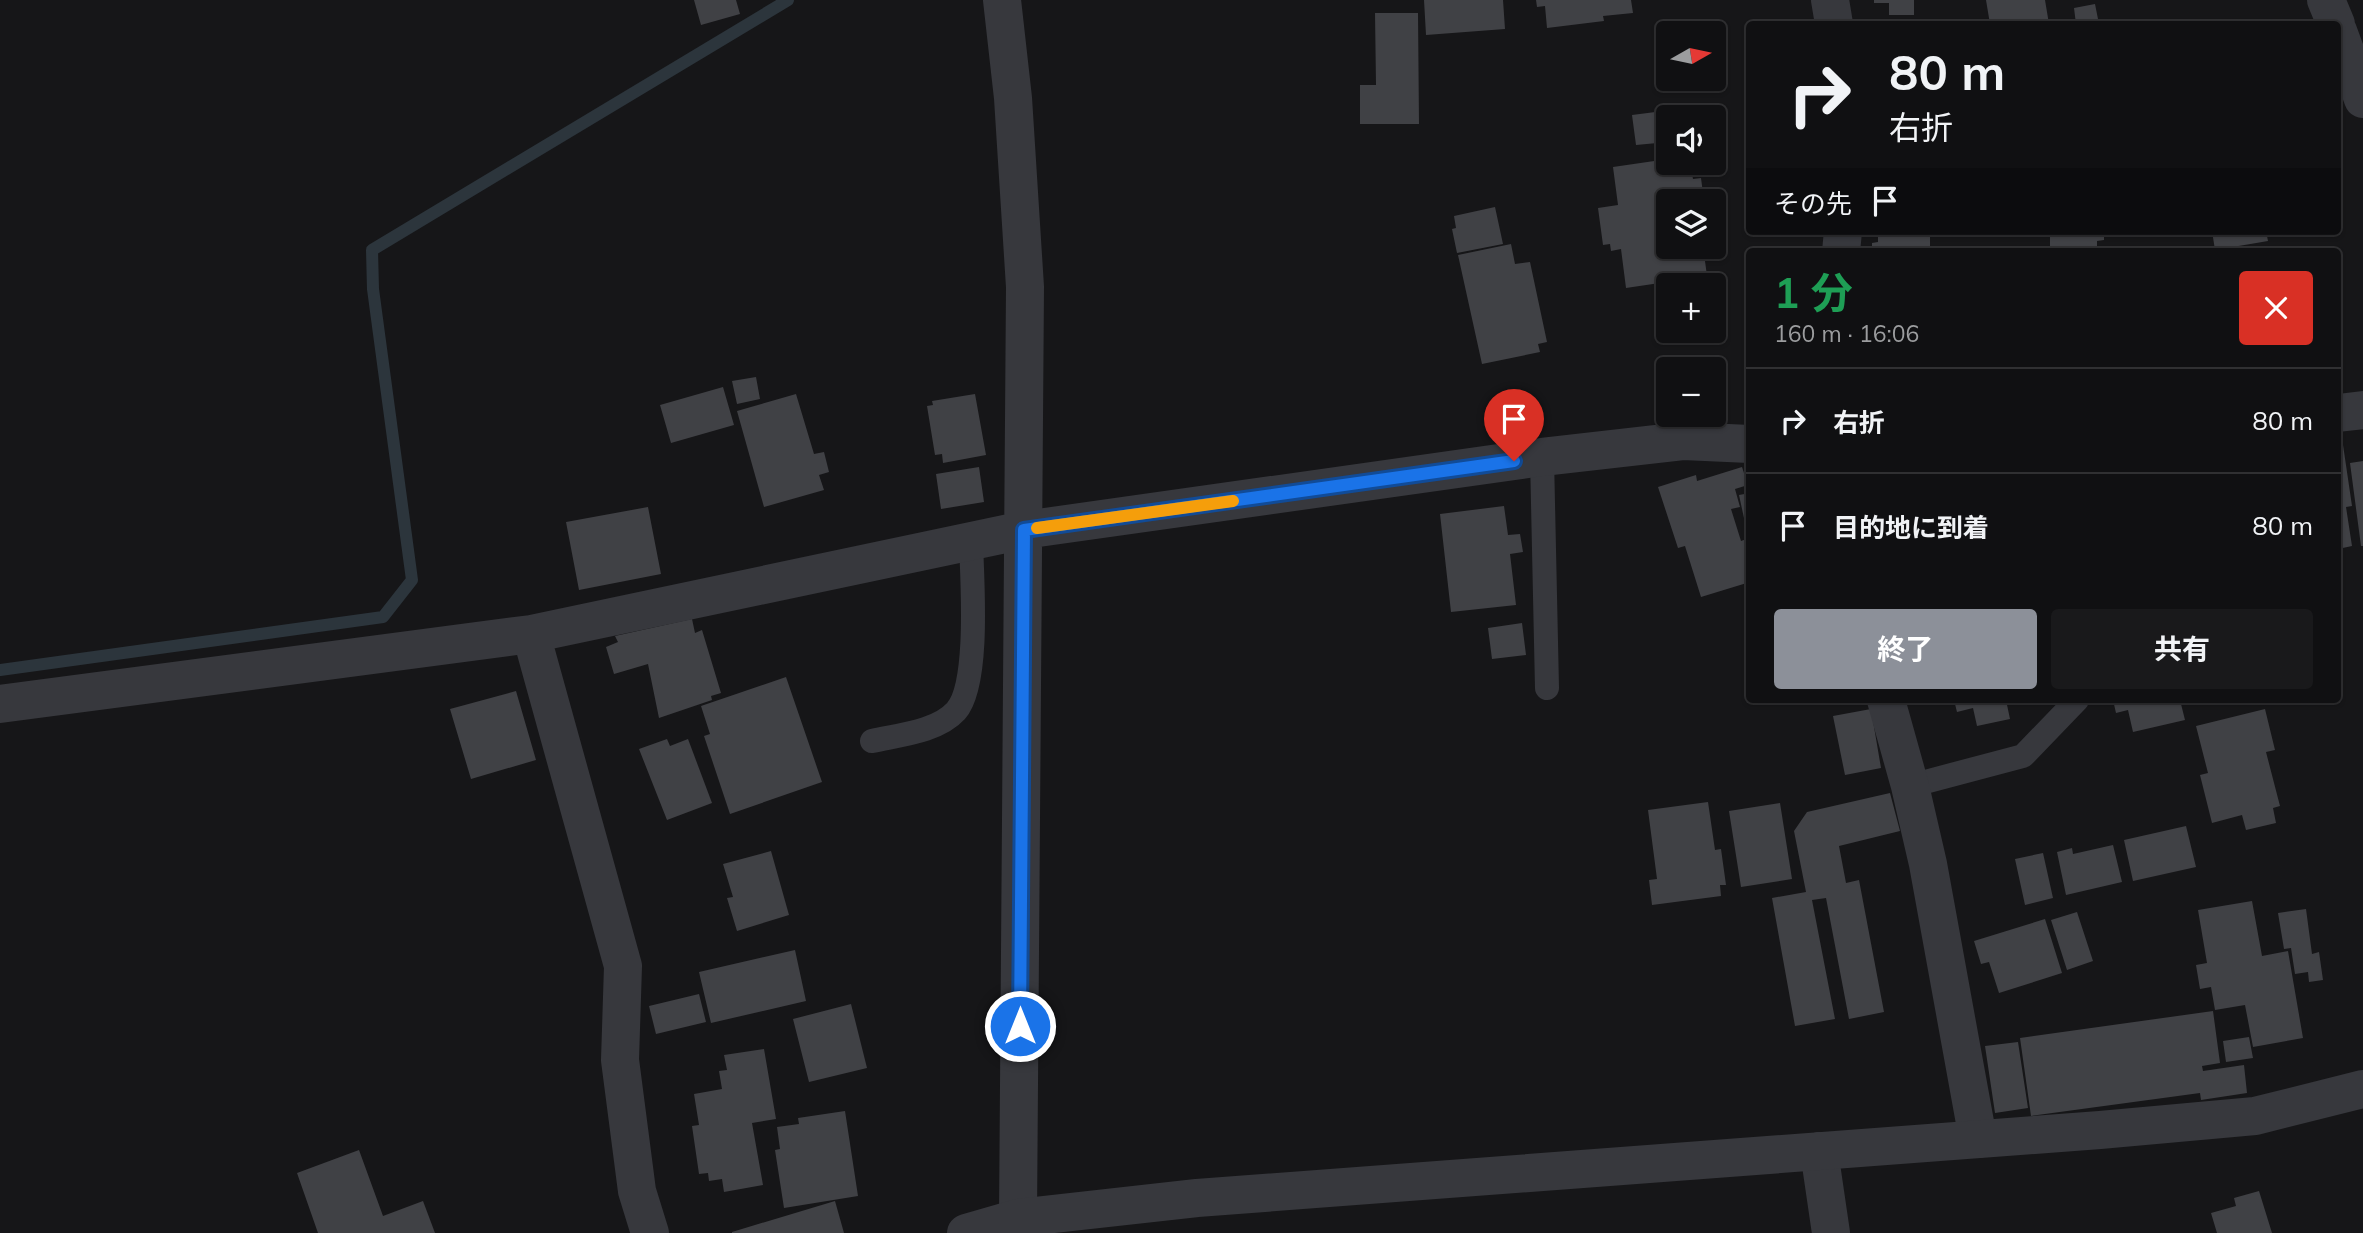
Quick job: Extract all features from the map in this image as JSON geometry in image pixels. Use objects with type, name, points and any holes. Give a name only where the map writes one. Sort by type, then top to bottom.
[{"type":"street","points":[[1002,0],[1013,98],[1025,287],[1019,1226]]},
{"type":"street","points":[[1830,0],[1834,21]]},
{"type":"street","points":[[2326,0],[2335,21]]},
{"type":"street","points":[[2341,39],[2363,99]]},
{"type":"street","points":[[2341,413],[2363,410]]},
{"type":"street","points":[[0,704],[531,634],[1024,530],[1542,457],[1683,441],[1746,444]]},
{"type":"street","points":[[531,634],[623,966],[620,1060],[636,1191],[650,1233]]},
{"type":"street","points":[[1887,703],[1928,864],[1978,1139]]},
{"type":"street","points":[[966,1233],[1197,1198],[2255,1116],[2363,1089]]},
{"type":"street","points":[[1819,1151],[1832,1233]]},
{"type":"lane","points":[[1542,457],[1547,688]]},
{"type":"lane","points":[[872,741],[935,726],[957,710],[967,687],[973,627],[971,541]]},
{"type":"lane","points":[[1910,786],[2023,756],[2074,703]]},
{"type":"building","points":[[694,0],[736,0],[740,14],[701,25]]},
{"type":"building","points":[[1424,0],[1503,0],[1505,29],[1426,35]]},
{"type":"building","points":[[1536,0],[1631,0],[1633,13],[1603,16],[1604,21],[1547,28],[1545,6],[1537,7]]},
{"type":"building","points":[[1874,0],[1914,0],[1914,15],[1889,15],[1889,3],[1874,3]]},
{"type":"building","points":[[1986,0],[2045,0],[2048,21],[1990,21]]},
{"type":"building","points":[[2095,4],[2098,21],[2076,21],[2074,8]]},
{"type":"building","points":[[1375,13],[1418,13],[1419,124],[1360,124],[1360,85],[1376,85]]},
{"type":"building","points":[[1656,112],[1656,143],[1636,145],[1632,115]]},
{"type":"building","points":[[1656,161],[1656,175],[1692,175],[1693,179],[1701,178],[1702,189],[1656,189],[1656,259],[1712,259],[1705,261],[1707,273],[1656,273],[1656,284],[1626,288],[1621,249],[1611,251],[1610,244],[1603,245],[1598,208],[1618,205],[1613,167]]},
{"type":"building","points":[[1495,207],[1503,244],[1457,253],[1452,229],[1456,228],[1454,216]]},
{"type":"building","points":[[1878,235],[1930,235],[1930,248],[1872,248],[1872,243],[1878,242]]},
{"type":"building","points":[[2050,235],[2104,235],[2104,240],[2097,241],[2097,248],[2050,248]]},
{"type":"building","points":[[2213,235],[2267,235],[2268,241],[2227,248],[2215,248]]},
{"type":"building","points":[[1511,244],[1515,264],[1530,262],[1547,342],[1538,344],[1540,352],[1482,364],[1458,255]]},
{"type":"building","points":[[756,377],[760,399],[737,404],[732,381]]},
{"type":"building","points":[[723,387],[734,425],[671,443],[660,405]]},
{"type":"building","points":[[796,394],[814,454],[824,452],[829,472],[819,475],[824,490],[764,507],[737,411]]},
{"type":"building","points":[[975,394],[986,455],[943,463],[942,454],[935,455],[927,406],[933,405],[932,401]]},
{"type":"building","points":[[2341,438],[2352,506],[2346,507],[2352,546],[2341,548]]},
{"type":"building","points":[[2363,461],[2363,546],[2361,546],[2350,463]]},
{"type":"building","points":[[979,467],[984,502],[941,509],[936,474]]},
{"type":"building","points":[[1742,467],[1746,479],[1746,486],[1735,489],[1740,507],[1731,509],[1741,541],[1746,539],[1746,583],[1701,597],[1685,546],[1678,548],[1658,487],[1696,475],[1697,481]]},
{"type":"building","points":[[1746,494],[1746,527],[1739,495]]},
{"type":"building","points":[[1504,506],[1508,535],[1520,534],[1523,552],[1510,554],[1516,605],[1451,612],[1440,514]]},
{"type":"building","points":[[648,507],[661,574],[579,590],[566,522]]},
{"type":"building","points":[[692,619],[695,633],[702,630],[721,693],[711,696],[712,700],[659,718],[648,664],[614,674],[606,647],[618,642],[615,636]]},
{"type":"building","points":[[1522,623],[1526,655],[1492,659],[1488,628]]},
{"type":"building","points":[[786,677],[822,782],[730,814],[704,736],[710,734],[701,706]]},
{"type":"building","points":[[516,691],[536,760],[471,779],[450,709]]},
{"type":"building","points":[[1955,703],[2007,703],[2010,719],[1977,726],[1973,708],[1957,712]]},
{"type":"building","points":[[2114,703],[2181,703],[2185,720],[2133,732],[2128,710],[2116,713]]},
{"type":"building","points":[[1871,709],[1881,768],[1845,775],[1833,716]]},
{"type":"building","points":[[2265,709],[2275,750],[2266,752],[2280,806],[2273,808],[2276,823],[2246,830],[2242,815],[2212,823],[2200,775],[2208,773],[2196,726]]},
{"type":"building","points":[[667,739],[670,746],[688,739],[712,803],[667,820],[639,749]]},
{"type":"building","points":[[1890,793],[1900,831],[1839,846],[1846,883],[1859,880],[1884,1012],[1849,1019],[1826,898],[1812,900],[1835,1019],[1795,1026],[1772,898],[1806,892],[1794,831],[1807,812]]},
{"type":"building","points":[[1708,802],[1715,850],[1721,849],[1726,885],[1720,885],[1721,896],[1652,905],[1649,880],[1657,879],[1648,810]]},
{"type":"building","points":[[1780,803],[1792,879],[1741,887],[1729,811]]},
{"type":"building","points":[[2186,826],[2196,867],[2133,881],[2124,840]]},
{"type":"building","points":[[2113,845],[2122,882],[2066,895],[2057,852],[2072,848],[2073,854]]},
{"type":"building","points":[[771,851],[789,915],[737,931],[727,898],[733,897],[723,864]]},
{"type":"building","points":[[2043,853],[2053,898],[2025,905],[2015,859]]},
{"type":"building","points":[[2252,901],[2262,956],[2288,951],[2303,1038],[2253,1047],[2245,1005],[2215,1010],[2211,987],[2200,989],[2196,965],[2207,963],[2198,910]]},
{"type":"building","points":[[2306,909],[2312,954],[2319,952],[2323,980],[2309,982],[2308,972],[2295,974],[2291,948],[2284,949],[2278,913]]},
{"type":"building","points":[[2077,912],[2093,961],[2067,970],[2051,920]]},
{"type":"building","points":[[2045,919],[2062,973],[1999,993],[1989,962],[1981,964],[1974,941]]},
{"type":"building","points":[[795,950],[806,1001],[711,1023],[699,972]]},
{"type":"building","points":[[699,994],[706,1022],[656,1034],[649,1006]]},
{"type":"building","points":[[851,1004],[867,1068],[809,1082],[793,1019]]},
{"type":"building","points":[[2213,1011],[2220,1063],[2202,1066],[2203,1071],[2244,1065],[2247,1093],[2201,1100],[2200,1093],[2031,1116],[2020,1038]]},
{"type":"building","points":[[2249,1037],[2253,1058],[2226,1062],[2223,1041]]},
{"type":"building","points":[[2018,1042],[2028,1108],[1995,1113],[1985,1046]]},
{"type":"building","points":[[764,1049],[776,1119],[752,1123],[763,1185],[724,1192],[722,1179],[709,1181],[708,1173],[699,1174],[692,1126],[699,1125],[694,1094],[722,1089],[719,1071],[727,1070],[724,1055]]},
{"type":"building","points":[[845,1111],[858,1196],[784,1208],[775,1150],[780,1149],[777,1127],[799,1124],[798,1118]]},
{"type":"building","points":[[359,1150],[383,1216],[423,1201],[435,1233],[318,1233],[297,1173]]},
{"type":"building","points":[[2259,1191],[2272,1233],[2217,1233],[2211,1213],[2236,1206],[2234,1198]]},
{"type":"building","points":[[835,1201],[844,1233],[732,1233],[732,1232]]},
{"type":"waterway","points":[[0,670],[383,617],[412,580],[373,289],[372,250],[788,0]]},
{"type":"slow traffic","points":[[1037,528],[1233,501]]},
{"type":"route","points":[[1020,1026],[1024,530],[1514,461]]}]
